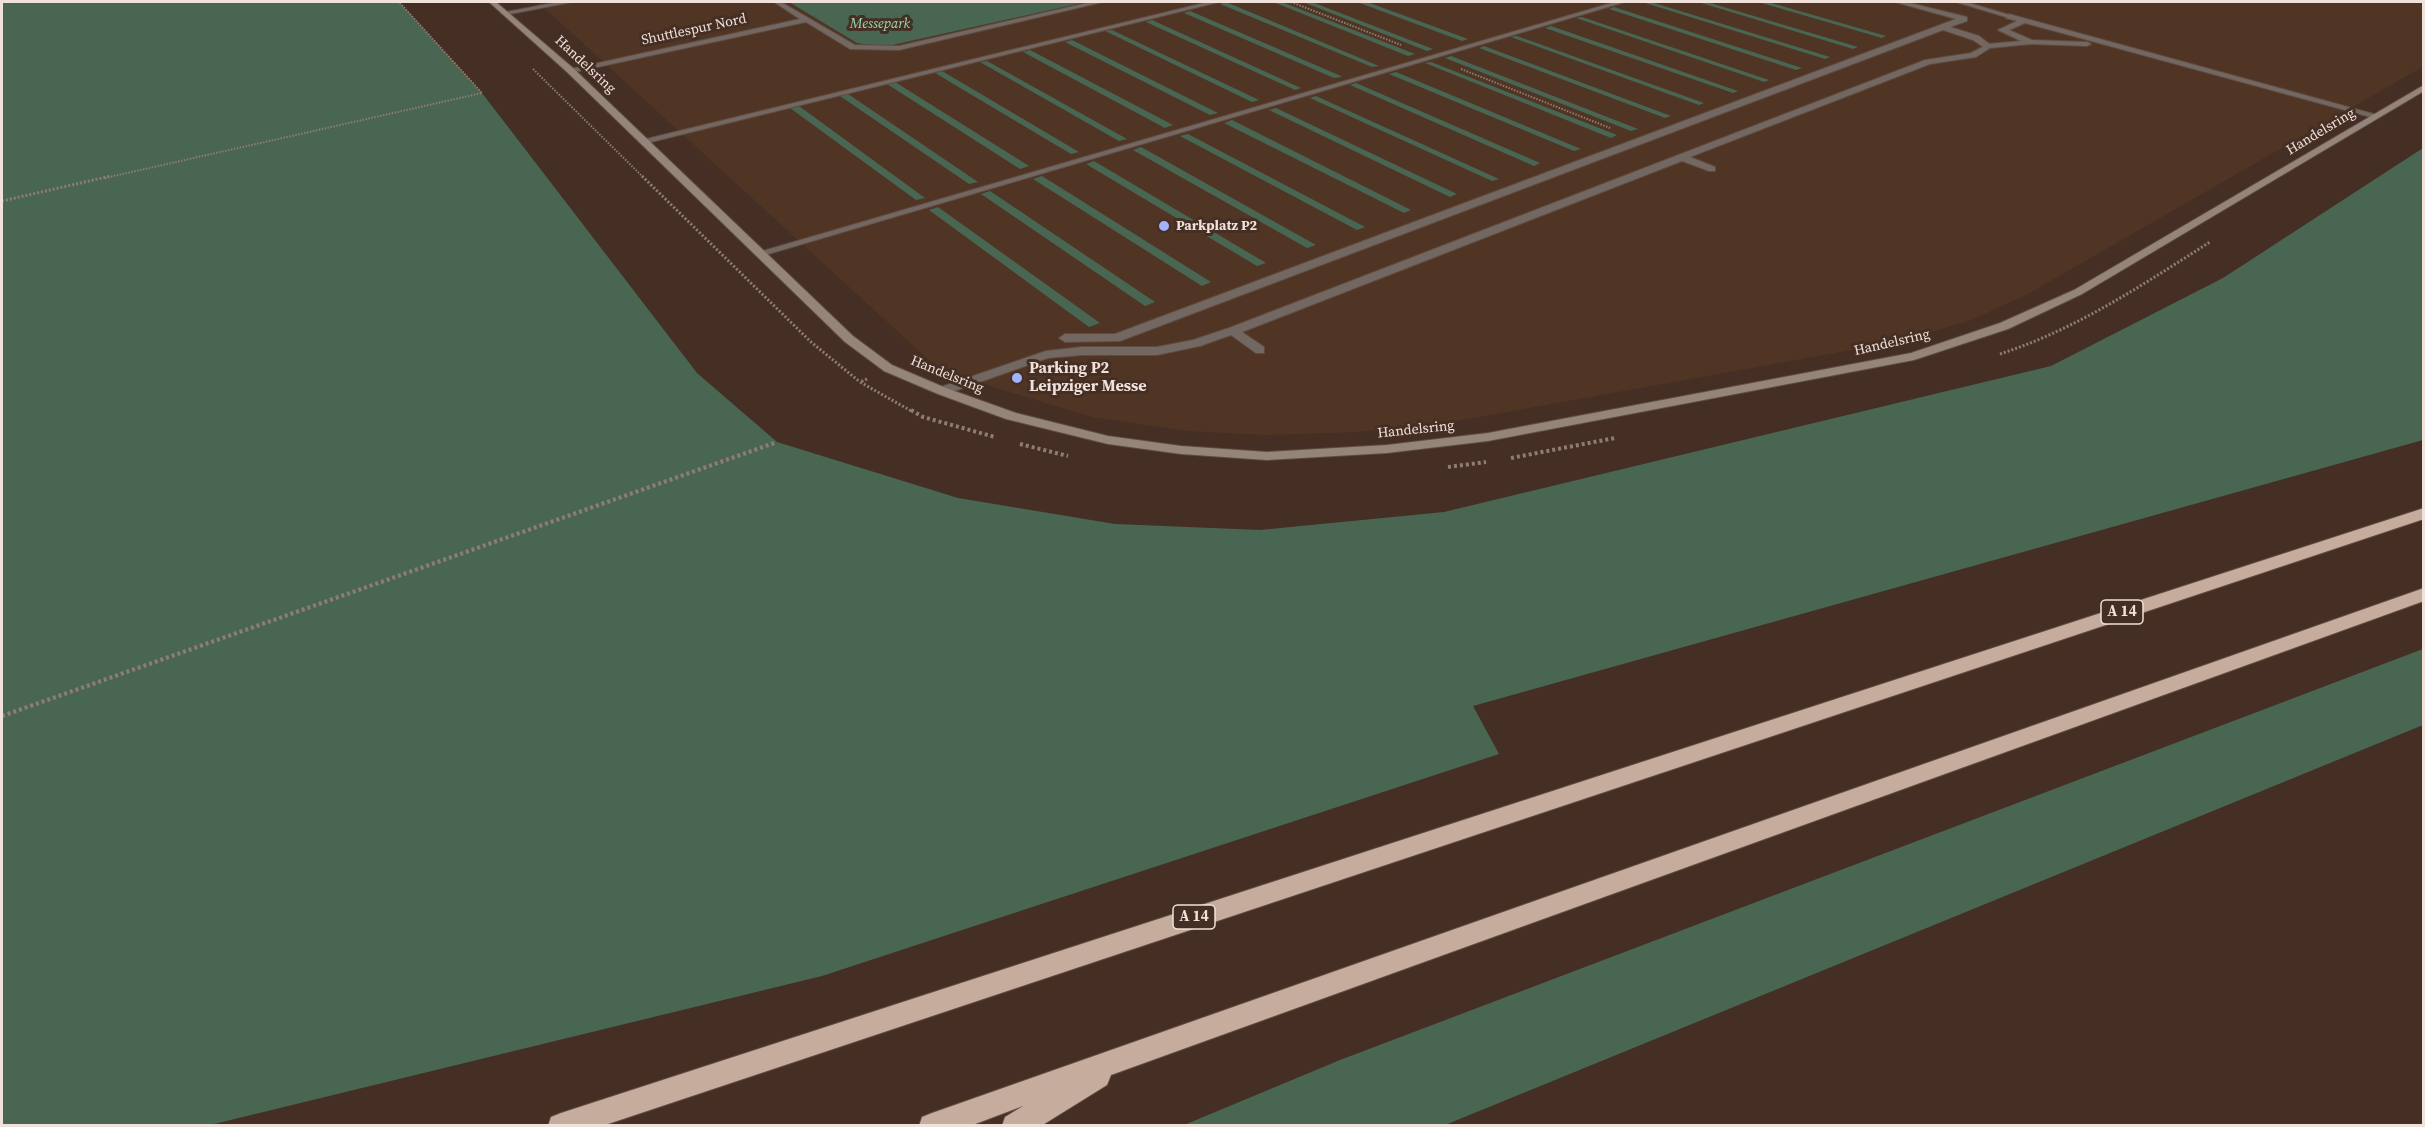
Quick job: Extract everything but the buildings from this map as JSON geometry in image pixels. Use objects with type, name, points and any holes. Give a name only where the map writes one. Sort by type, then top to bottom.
[{"type":"highway","name":"A 14","points":[[560,1125],[2424,513]]},
{"type":"highway","points":[[932,1125],[1131,1057],[2424,594]]},
{"type":"highway","points":[[1015,1125],[1131,1057]]},
{"type":"main road","name":"Handelsring","points":[[492,2],[570,70],[849,339],[888,368],[1011,416],[1097,437],[1181,450],[1278,455],[1387,449],[1488,437],[1914,356],[2004,326],[2078,292],[2424,87]]},
{"type":"street","points":[[505,13],[568,2]]},
{"type":"street","points":[[777,2],[853,47],[876,50],[899,48],[1099,2]]},
{"type":"street","points":[[643,141],[1215,2]]},
{"type":"street","points":[[760,253],[1621,2]]},
{"type":"street","points":[[1065,338],[1116,338],[1964,19],[1899,2]]},
{"type":"street","points":[[1960,2],[2377,116]]},
{"type":"street","name":"Shuttlespur Nord","points":[[570,70],[807,20]]},
{"type":"street","points":[[2025,20],[2002,30],[2031,42]]},
{"type":"street","points":[[1943,27],[1976,38],[1989,46],[2031,42],[2127,48]]},
{"type":"street","points":[[942,390],[1046,356],[1082,351],[1157,351],[1196,343],[1233,331],[1928,62],[1978,57],[1989,46]]},
{"type":"street","points":[[1681,157],[1712,169]]},
{"type":"street","points":[[1233,331],[1260,350]]},
{"type":"path","points":[[2,201],[482,93],[399,2]]},
{"type":"path","points":[[1292,2],[1641,141]]},
{"type":"path","points":[[528,64],[811,342],[860,382],[923,417],[999,438]]},
{"type":"path","points":[[1991,356],[2025,347],[2095,314],[2216,239]]},
{"type":"path","points":[[860,382],[888,368]]},
{"type":"path","points":[[1509,458],[1624,436]]},
{"type":"path","points":[[1010,441],[1076,457]]},
{"type":"path","points":[[2,716],[777,442]]},
{"type":"path","points":[[1440,468],[1498,460]]},
{"type":"shaded area","points":[[538,2],[2423,2],[2424,66],[2028,294],[1971,320],[1901,341],[1446,423],[1357,432],[1266,435],[1188,431],[1092,417],[941,371]]},
{"type":"green space","points":[[2,2],[399,2],[482,93],[697,373],[777,442],[958,498],[1115,524],[1260,530],[1444,512],[2051,366],[2223,278],[2423,148],[2423,440],[1473,706],[1499,754],[822,976],[210,1125],[2,1125]]},
{"type":"green space","name":"Messepark","points":[[789,2],[1086,2],[883,47],[857,43]]},
{"type":"green space","points":[[1226,2],[1379,66],[1372,67],[1220,4]]},
{"type":"green space","points":[[1273,2],[1282,2],[1415,54],[1408,56]]},
{"type":"green space","points":[[1303,2],[1312,2],[1433,49],[1427,51]]},
{"type":"green space","points":[[1357,2],[1367,2],[1468,39],[1462,41]]},
{"type":"green space","points":[[1642,2],[1651,2],[1830,57],[1825,59]]},
{"type":"green space","points":[[1698,2],[1707,2],[1858,47],[1853,49]]},
{"type":"green space","points":[[1758,2],[1768,2],[1886,36],[1882,38]]},
{"type":"green space","points":[[1614,7],[1802,68],[1796,70],[1609,9]]},
{"type":"green space","points":[[1190,11],[1341,77],[1334,78],[1184,13]]},
{"type":"green space","points":[[1582,17],[1769,80],[1764,82],[1576,18]]},
{"type":"green space","points":[[1152,20],[1301,88],[1295,90],[1146,22]]},
{"type":"green space","points":[[1551,26],[1738,91],[1733,93],[1545,28]]},
{"type":"green space","points":[[1112,30],[1259,100],[1252,102],[1105,31]]},
{"type":"green space","points":[[1517,36],[1704,103],[1699,105],[1511,37]]},
{"type":"green space","points":[[1072,40],[1218,113],[1210,115],[1065,42]]},
{"type":"green space","points":[[1484,46],[1671,116],[1665,118],[1479,48]]},
{"type":"green space","points":[[1030,50],[1173,125],[1165,128],[1023,52]]},
{"type":"green space","points":[[1451,56],[1638,129],[1631,131],[1445,58]]},
{"type":"green space","points":[[987,61],[1127,139],[1119,141],[980,62]]},
{"type":"green space","points":[[1431,62],[1617,135],[1611,138],[1425,63]]},
{"type":"green space","points":[[942,71],[1079,152],[1071,154],[935,73]]},
{"type":"green space","points":[[1396,72],[1581,149],[1574,151],[1389,74]]},
{"type":"green space","points":[[895,82],[1029,166],[1020,169],[887,84]]},
{"type":"green space","points":[[1356,83],[1540,163],[1534,166],[1350,85]]},
{"type":"green space","points":[[848,94],[978,182],[969,184],[840,96]]},
{"type":"green space","points":[[1316,96],[1499,179],[1492,181],[1310,98]]},
{"type":"green space","points":[[799,106],[925,198],[916,200],[790,108]]},
{"type":"green space","points":[[1276,108],[1457,194],[1450,197],[1269,110]]},
{"type":"green space","points":[[1232,120],[1411,210],[1404,213],[1224,123]]},
{"type":"green space","points":[[1188,134],[1365,227],[1357,230],[1180,136]]},
{"type":"green space","points":[[1141,147],[1316,245],[1307,248],[1133,150]]},
{"type":"green space","points":[[1094,161],[1266,263],[1257,266],[1086,164]]},
{"type":"green space","points":[[1042,176],[1211,282],[1202,286],[1033,179]]},
{"type":"green space","points":[[990,191],[1155,302],[1145,306],[981,194]]},
{"type":"green space","points":[[938,207],[1100,323],[1089,327],[929,210]]},
{"type":"green space","points":[[2423,649],[2423,725],[1445,1125],[1184,1125],[1340,1060]]},
{"type":"place","name":"Parkplatz P2","points":[[1164,226]]},
{"type":"place","name":"Parking P2 Leipziger Messe","points":[[1017,378]]}]
